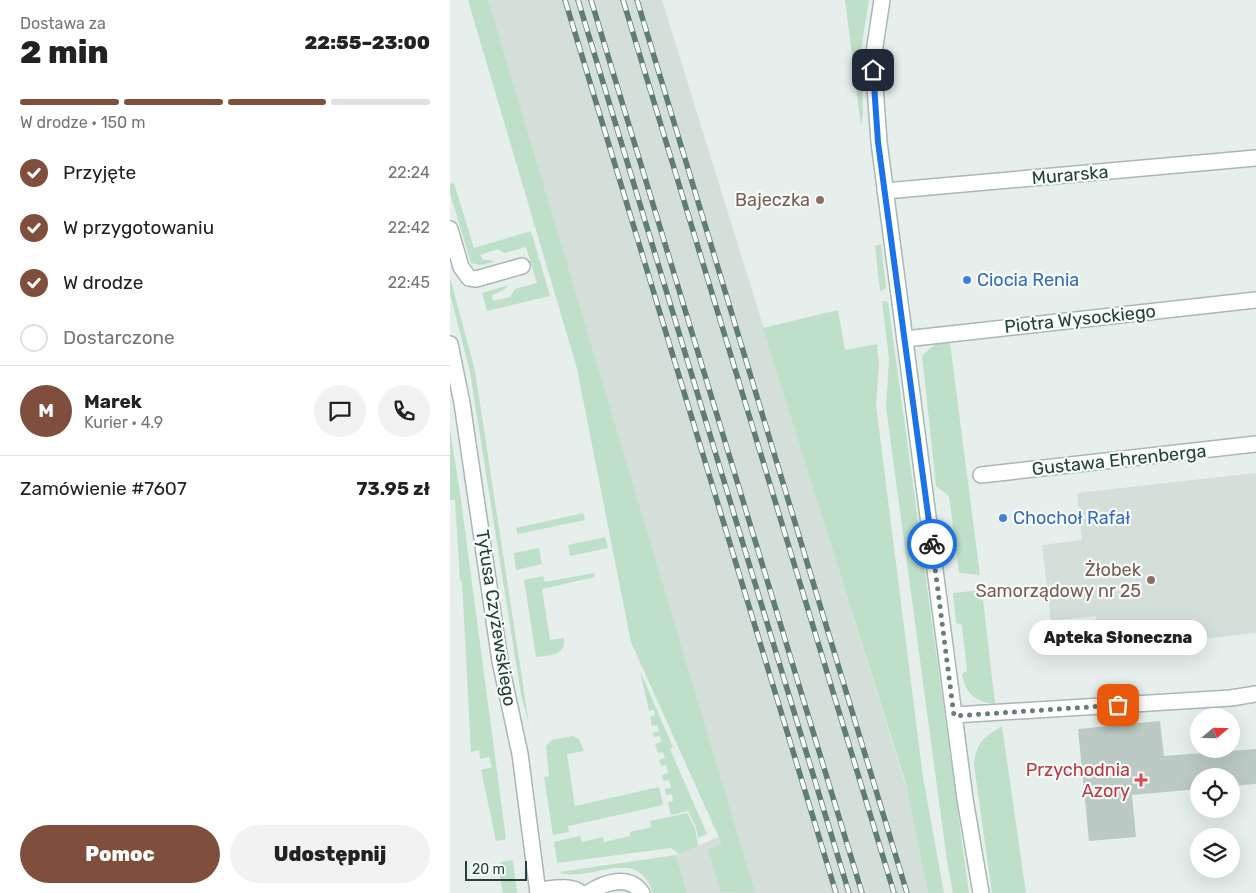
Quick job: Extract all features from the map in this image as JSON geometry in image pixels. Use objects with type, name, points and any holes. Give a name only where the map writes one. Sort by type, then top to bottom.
[{"type":"street","points":[[882,0],[873,59],[875,106],[965,799],[982,893]]},
{"type":"street","name":"Murarska","points":[[885,191],[1256,158]]},
{"type":"street","points":[[450,229],[461,267],[469,278],[476,279],[522,266]]},
{"type":"street","name":"Piotra Wysockiego","points":[[905,339],[1256,300]]},
{"type":"street","name":"Tytusa Czyżewskiego","points":[[450,344],[462,403],[500,661],[517,735],[538,892]]},
{"type":"street","name":"Gustawa Ehrenberga","points":[[981,475],[1256,444]]},
{"type":"street","points":[[954,716],[1231,698],[1256,694]]},
{"type":"street","points":[[588,893],[601,886],[626,881],[637,886],[642,893]]},
{"type":"street","points":[[538,892],[569,888],[582,893]]},
{"type":"shaded area","points":[[468,0],[662,0],[939,893],[687,893],[676,855],[719,837],[631,642],[577,368]]},
{"type":"shaded area","name":"Żłobek Samorządowy nr 25","points":[[1256,473],[1256,633],[1100,650],[1096,616],[1051,621],[1042,545],[1082,540],[1077,493]]},
{"type":"green space","points":[[468,0],[488,0],[755,893],[721,892],[708,849],[722,844],[631,642],[577,368]]},
{"type":"green space","points":[[845,0],[869,0],[861,50],[863,115],[861,126]]},
{"type":"green space","points":[[454,183],[474,248],[531,231],[550,296],[487,311],[482,293],[509,285],[504,290],[492,295],[493,301],[510,297],[515,289],[537,283],[526,247],[504,253],[498,249],[480,255],[483,260],[492,260],[493,262],[480,265],[471,263],[450,193],[450,184]]},
{"type":"green space","points":[[881,244],[886,288],[880,291],[875,246]]},
{"type":"green space","points":[[450,277],[475,371],[529,724],[521,695],[470,372],[450,294]]},
{"type":"green space","points":[[882,301],[888,302],[969,893],[953,893],[947,861],[886,407],[889,359]]},
{"type":"green space","points":[[838,310],[845,350],[877,344],[879,365],[876,405],[923,777],[944,893],[928,893],[906,784],[763,328]]},
{"type":"green space","points":[[950,343],[980,575],[959,573],[949,496],[936,486],[922,355],[936,344]]},
{"type":"green space","points":[[450,429],[506,839],[496,841],[481,770],[492,767],[489,757],[480,759],[479,750],[471,752],[462,581],[460,581],[455,500],[450,500]]},
{"type":"green space","points":[[583,513],[585,520],[518,534],[516,528]]},
{"type":"green space","points":[[605,537],[608,548],[570,556],[568,545]]},
{"type":"green space","points":[[539,548],[542,564],[516,570],[514,553]]},
{"type":"green space","points":[[594,573],[595,577],[542,589],[550,640],[564,638],[564,644],[556,654],[536,657],[524,580],[543,576],[545,582]]},
{"type":"green space","points":[[982,590],[995,704],[977,699],[972,696],[966,687],[962,674],[967,671],[962,625],[956,623],[953,593]]},
{"type":"green space","points":[[640,671],[673,747],[670,749],[707,834],[698,838],[696,827],[688,811],[671,815],[668,802],[673,801],[672,794],[666,795],[665,789],[671,788],[669,780],[663,781],[662,775],[668,773],[666,765],[661,766],[659,760],[665,758],[663,752],[658,753],[655,744],[661,742],[660,736],[654,737],[653,733],[659,731],[657,725],[652,726],[650,717],[655,715],[654,710],[649,711]]},
{"type":"green space","points":[[1002,726],[1026,893],[992,893],[974,765],[977,751],[982,741]]},
{"type":"green space","points":[[573,736],[579,739],[584,751],[567,754],[575,806],[659,787],[663,805],[568,826],[569,832],[553,835],[544,777],[549,776],[546,746],[552,740]]},
{"type":"green space","points":[[687,813],[695,828],[698,846],[679,854],[671,848],[557,863],[554,842],[580,836],[582,842],[603,837],[604,842],[630,836],[630,832],[651,827],[650,821]]},
{"type":"green space","points":[[676,855],[687,893],[653,893],[646,878],[636,870],[624,868],[570,875],[559,872]]},
{"type":"green space","points":[[513,860],[517,893],[503,893],[498,867],[501,862]]},
{"type":"building","name":"Przychodnia Azory","points":[[1160,721],[1164,756],[1190,754],[1190,758],[1240,758],[1240,750],[1256,749],[1256,784],[1240,785],[1240,768],[1190,768],[1190,790],[1132,795],[1136,837],[1089,841],[1078,729]]},
{"type":"railway","points":[[565,0],[836,893]]},
{"type":"railway","points":[[578,0],[849,893]]},
{"type":"railway","points":[[591,0],[862,893]]},
{"type":"railway","points":[[623,0],[894,893]]},
{"type":"railway","points":[[637,0],[907,893]]},
{"type":"way so far","points":[[932,544],[954,716],[1118,705]]},
{"type":"place","name":"Bajeczka","points":[[820,200]]},
{"type":"place","name":"Ciocia Renia","points":[[967,280]]},
{"type":"place","name":"Chochoł Rafał","points":[[1003,518]]},
{"type":"place","name":"Żłobek Samorządowy nr 25","points":[[1151,580]]},
{"type":"place","name":"Apteka Słoneczna","points":[[1118,705]]},
{"type":"place","name":"Przychodnia Azory","points":[[1141,780]]},
{"type":"route","points":[[873,70],[878,142],[932,544]]}]
